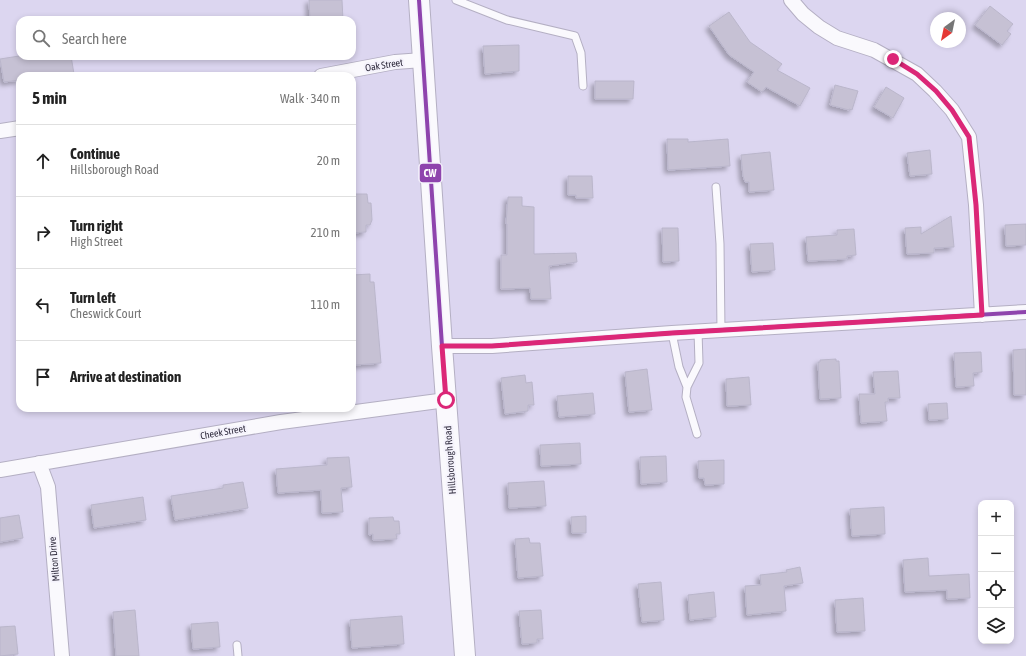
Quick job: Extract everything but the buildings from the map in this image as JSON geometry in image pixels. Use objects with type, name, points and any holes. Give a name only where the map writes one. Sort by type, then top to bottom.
[{"type":"street","name":"Hillsborough Road","points":[[419,0],[442,346],[465,656]]},
{"type":"street","points":[[791,0],[803,14],[819,27],[838,38],[874,50],[917,74],[936,91],[952,110],[969,137],[976,205],[982,315]]},
{"type":"street","name":"Oak Street","points":[[342,72],[395,62],[423,60]]},
{"type":"street","points":[[0,131],[16,129]]},
{"type":"street","points":[[442,346],[492,346],[698,331],[1026,312]]},
{"type":"street","name":"Cheek Street","points":[[0,470],[281,422],[446,400]]},
{"type":"street","name":"Milton Drive","points":[[39,463],[48,487],[62,656]]},
{"type":"lane","points":[[456,0],[507,20],[575,36],[581,53],[582,86]]},
{"type":"lane","points":[[716,187],[720,244],[721,330]]},
{"type":"lane","points":[[697,434],[686,397],[687,387],[699,363],[698,331]]},
{"type":"lane","points":[[672,333],[679,367],[687,387]]},
{"type":"lane","points":[[237,645],[238,656]]},
{"type":"transit line","name":"CW","points":[[419,0],[442,346]]},
{"type":"transit line","name":"CW","points":[[442,346],[492,346],[672,333],[1026,312]]},
{"type":"route","points":[[446,400],[442,346],[492,346],[672,333],[883,322],[982,315],[976,205],[969,137],[952,110],[936,91],[917,74],[893,59]]}]
